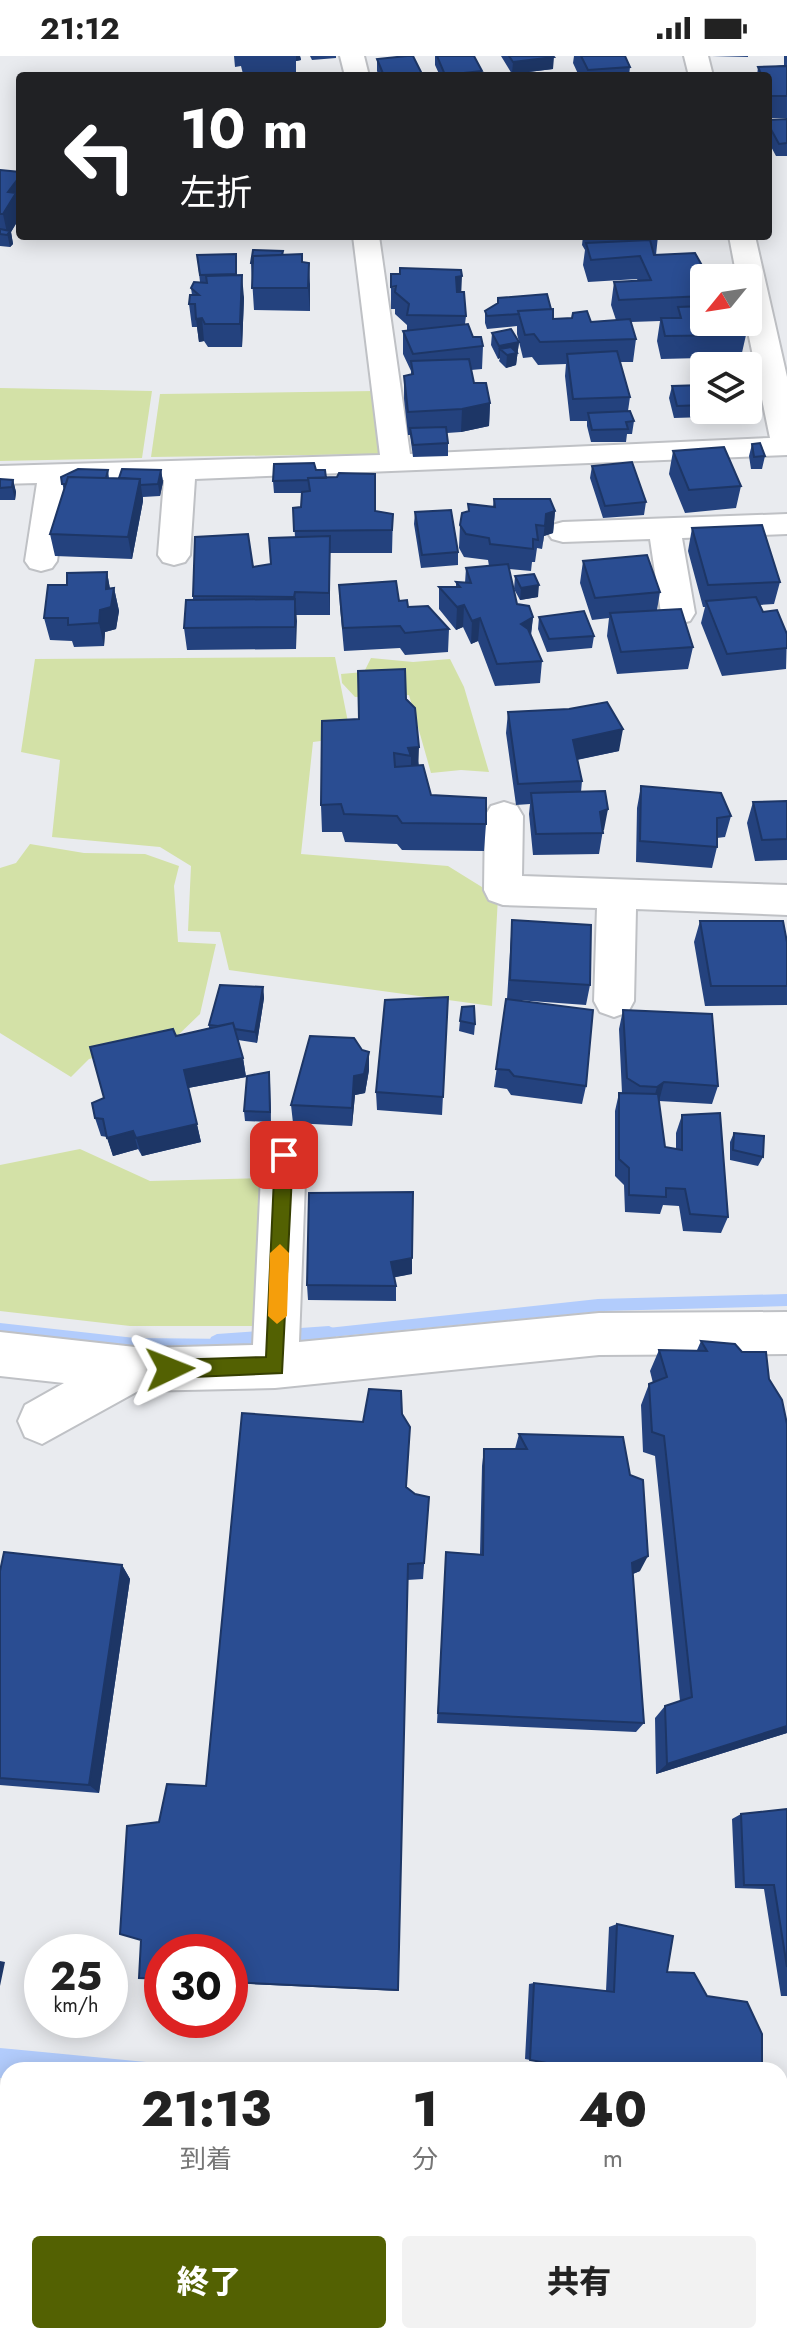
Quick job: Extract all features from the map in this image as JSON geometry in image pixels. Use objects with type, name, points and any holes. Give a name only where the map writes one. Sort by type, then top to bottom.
[{"type":"street","points":[[367,240],[396,464]]},
{"type":"street","points":[[743,240],[749,264]]},
{"type":"street","points":[[762,293],[787,287]]},
{"type":"street","points":[[0,475],[396,464],[787,445],[762,323]]},
{"type":"street","points":[[174,555],[180,470]]},
{"type":"street","points":[[41,561],[54,474]]},
{"type":"street","points":[[563,532],[787,524]]},
{"type":"street","points":[[664,528],[678,613]]},
{"type":"street","points":[[504,816],[503,890],[787,900]]},
{"type":"street","points":[[614,1001],[617,894]]},
{"type":"street","points":[[275,1366],[284,1155]]},
{"type":"street","points":[[0,1354],[133,1369],[275,1366],[599,1334],[787,1333]]},
{"type":"street","points":[[42,1421],[133,1369]]},
{"type":"green space","points":[[0,388],[152,391],[142,458],[0,461]]},
{"type":"green space","points":[[374,391],[380,454],[151,457],[160,394]]},
{"type":"green space","points":[[335,657],[351,737],[313,742],[301,854],[448,866],[498,897],[492,1006],[229,970],[220,932],[188,931],[191,866],[160,847],[52,837],[60,760],[21,752],[35,659]]},
{"type":"green space","points":[[371,658],[413,662],[450,659],[464,687],[489,772],[461,770],[431,773],[409,695],[355,697],[342,683],[341,674],[364,672]]},
{"type":"green space","points":[[30,844],[84,853],[145,854],[179,866],[174,886],[178,942],[216,944],[200,1014],[174,1039],[89,1059],[71,1077],[0,1033],[0,868],[16,863]]},
{"type":"green space","points":[[80,1149],[150,1181],[264,1178],[265,1326],[130,1326],[0,1311],[0,1165]]},
{"type":"water","points":[[787,1294],[787,1306],[604,1311],[310,1339],[309,1330],[598,1299]]},
{"type":"water","points":[[0,1323],[135,1338],[237,1339],[236,1348],[147,1350],[0,1335]]},
{"type":"water","points":[[0,2048],[146,2062],[0,2062]]},
{"type":"building","points":[[413,56],[421,72],[382,72],[377,59]]},
{"type":"building","points":[[437,56],[474,56],[482,71],[473,72],[444,72]]},
{"type":"building","points":[[509,56],[553,56],[554,57],[513,62]]},
{"type":"building","points":[[581,56],[625,56],[630,67],[588,70]]},
{"type":"building","points":[[787,66],[787,96],[772,96],[772,72],[760,72],[758,67]]},
{"type":"building","points":[[787,119],[787,143],[779,144],[772,131],[772,120]]},
{"type":"building","points":[[0,170],[16,172],[16,181],[8,192],[16,193],[0,214]]},
{"type":"building","points":[[0,229],[10,231],[7,235],[0,234]]},
{"type":"building","points":[[650,240],[654,255],[695,253],[701,264],[690,264],[690,297],[619,300],[614,282],[651,280],[640,256],[591,260],[586,243]]},
{"type":"building","points":[[253,250],[283,251],[282,255],[253,256],[251,263]]},
{"type":"building","points":[[236,254],[236,274],[200,275],[197,255]]},
{"type":"building","points":[[302,254],[302,262],[309,263],[308,288],[252,288],[253,256]]},
{"type":"building","points":[[400,268],[461,270],[462,276],[456,277],[457,292],[464,292],[466,316],[407,315],[409,304],[395,292],[396,286],[391,287],[391,274],[400,274]]},
{"type":"building","points":[[242,275],[240,324],[205,324],[202,318],[196,319],[195,304],[189,304],[190,295],[199,295],[191,288],[194,282],[207,283],[206,276]]},
{"type":"building","points":[[547,294],[551,309],[487,316],[485,311],[498,303],[498,298]]},
{"type":"building","points":[[678,307],[690,307],[690,336],[665,336],[661,318],[681,318]]},
{"type":"building","points":[[553,309],[553,319],[572,318],[573,313],[587,311],[591,322],[630,319],[636,339],[540,342],[534,334],[525,335],[518,311]]},
{"type":"building","points":[[468,324],[473,337],[481,337],[483,346],[413,354],[403,331]]},
{"type":"building","points":[[511,329],[519,342],[499,346],[492,333]]},
{"type":"building","points":[[511,347],[517,353],[507,355],[500,349]]},
{"type":"building","points":[[617,351],[630,397],[573,399],[567,354]]},
{"type":"building","points":[[469,359],[474,383],[486,383],[490,403],[462,409],[408,412],[404,376],[413,374],[411,361]]},
{"type":"building","points":[[690,385],[690,406],[677,406],[672,386]]},
{"type":"building","points":[[630,411],[634,421],[626,422],[628,429],[592,430],[588,413]]},
{"type":"building","points":[[446,427],[448,443],[413,445],[410,428]]},
{"type":"building","points":[[760,443],[765,456],[754,457],[752,444]]},
{"type":"building","points":[[724,447],[741,486],[689,490],[673,451]]},
{"type":"building","points":[[632,462],[646,502],[605,506],[592,466]]},
{"type":"building","points":[[314,463],[316,470],[325,470],[326,478],[273,481],[274,464]]},
{"type":"building","points":[[78,469],[108,470],[106,478],[68,477],[66,484],[62,484],[61,477]]},
{"type":"building","points":[[122,469],[161,470],[158,484],[140,485],[140,479],[119,478]]},
{"type":"building","points":[[339,473],[375,474],[375,511],[393,514],[392,530],[294,531],[293,508],[301,507],[302,492],[310,491],[308,478],[337,477]]},
{"type":"building","points":[[68,477],[140,479],[128,537],[50,534]]},
{"type":"building","points":[[0,479],[13,480],[12,487],[0,488]]},
{"type":"building","points":[[494,499],[550,499],[555,511],[546,514],[545,526],[536,525],[538,540],[533,539],[533,549],[490,544],[489,538],[466,534],[460,525],[462,513],[469,511],[468,504],[495,507]]},
{"type":"building","points":[[451,510],[458,552],[422,555],[415,512]]},
{"type":"building","points":[[762,525],[780,582],[708,585],[692,528]]},
{"type":"building","points":[[248,534],[253,567],[271,564],[269,538],[330,536],[329,593],[295,592],[294,597],[193,596],[195,537]]},
{"type":"building","points":[[647,555],[660,592],[595,598],[583,561]]},
{"type":"building","points":[[508,564],[517,604],[529,606],[533,617],[521,624],[528,629],[542,661],[497,664],[480,618],[472,621],[464,605],[457,607],[439,587],[460,587],[456,582],[471,583],[466,568]]},
{"type":"building","points":[[107,572],[106,589],[114,588],[111,607],[100,610],[99,623],[68,625],[68,618],[44,618],[48,585],[67,585],[67,573]]},
{"type":"building","points":[[534,574],[539,585],[521,588],[515,576]]},
{"type":"building","points":[[396,581],[399,601],[407,600],[408,607],[428,606],[449,629],[405,633],[400,626],[343,628],[339,585]]},
{"type":"building","points":[[756,597],[763,612],[777,610],[787,634],[787,648],[727,654],[706,601]]},
{"type":"building","points":[[295,599],[295,627],[184,628],[186,600]]},
{"type":"building","points":[[681,609],[693,647],[621,652],[610,613]]},
{"type":"building","points":[[584,611],[594,636],[549,639],[539,617]]},
{"type":"building","points":[[405,669],[406,699],[415,708],[419,747],[408,748],[411,756],[394,753],[395,767],[423,765],[431,795],[486,798],[486,824],[402,823],[397,816],[344,814],[341,804],[321,805],[322,721],[359,719],[358,671]]},
{"type":"building","points":[[607,702],[623,729],[573,740],[582,781],[518,784],[508,712],[569,709]]},
{"type":"building","points":[[641,786],[721,793],[731,816],[717,818],[717,847],[640,841]]},
{"type":"building","points":[[605,791],[608,809],[600,812],[603,833],[536,834],[531,793]]},
{"type":"building","points":[[787,801],[787,839],[762,840],[753,802]]},
{"type":"building","points":[[512,920],[591,925],[590,985],[510,980]]},
{"type":"building","points":[[700,921],[783,921],[787,942],[787,986],[711,986]]},
{"type":"building","points":[[220,985],[263,987],[255,1032],[235,1029],[233,1023],[209,1025]]},
{"type":"building","points":[[448,997],[443,1097],[376,1092],[385,1000]]},
{"type":"building","points":[[506,999],[593,1010],[586,1086],[514,1076],[509,1070],[496,1069]]},
{"type":"building","points":[[474,1006],[475,1024],[460,1021],[462,1007]]},
{"type":"building","points":[[623,1010],[712,1014],[718,1086],[664,1082],[657,1087],[640,1086],[627,1078]]},
{"type":"building","points":[[233,1023],[243,1058],[184,1070],[197,1124],[136,1138],[133,1131],[107,1138],[103,1119],[95,1118],[92,1103],[104,1098],[90,1047],[173,1029],[176,1036]]},
{"type":"building","points":[[310,1036],[354,1038],[362,1050],[369,1052],[364,1074],[354,1076],[352,1108],[291,1105]]},
{"type":"building","points":[[269,1072],[270,1112],[244,1111],[247,1076]]},
{"type":"building","points":[[619,1093],[658,1094],[665,1147],[682,1150],[682,1115],[720,1113],[728,1217],[690,1214],[685,1189],[666,1188],[666,1197],[629,1195],[629,1168],[619,1159]]},
{"type":"building","points":[[734,1133],[764,1136],[763,1157],[733,1150]]},
{"type":"building","points":[[413,1192],[412,1258],[391,1262],[396,1286],[307,1285],[309,1193]]},
{"type":"building","points":[[701,1341],[735,1344],[742,1352],[766,1352],[769,1379],[782,1400],[787,1424],[787,1726],[667,1764],[665,1706],[692,1697],[664,1436],[652,1432],[649,1384],[667,1377],[659,1350],[707,1351]]},
{"type":"building","points":[[369,1389],[401,1391],[402,1414],[410,1427],[406,1487],[415,1494],[429,1497],[424,1563],[408,1564],[398,1990],[248,1983],[248,1934],[144,1934],[144,1978],[139,1978],[141,1940],[120,1934],[127,1826],[159,1822],[167,1784],[206,1786],[242,1413],[363,1422]]},
{"type":"building","points":[[519,1434],[623,1437],[630,1475],[643,1480],[648,1556],[632,1563],[644,1723],[438,1713],[446,1552],[483,1555],[484,1449],[527,1449]]},
{"type":"building","points":[[4,1552],[122,1565],[89,1785],[0,1778],[0,1571]]},
{"type":"building","points":[[787,1809],[787,1967],[774,1885],[744,1885],[741,1814]]},
{"type":"building","points":[[617,1924],[673,1936],[667,1972],[694,1973],[707,1996],[747,2002],[762,2034],[762,2062],[530,2060],[534,1983],[614,1992]]},
{"type":"waterway","points":[[217,1342],[329,1334]]},
{"type":"slow traffic","points":[[277,1316],[280,1253]]},
{"type":"route","points":[[170,1369],[275,1366],[284,1155]]}]
